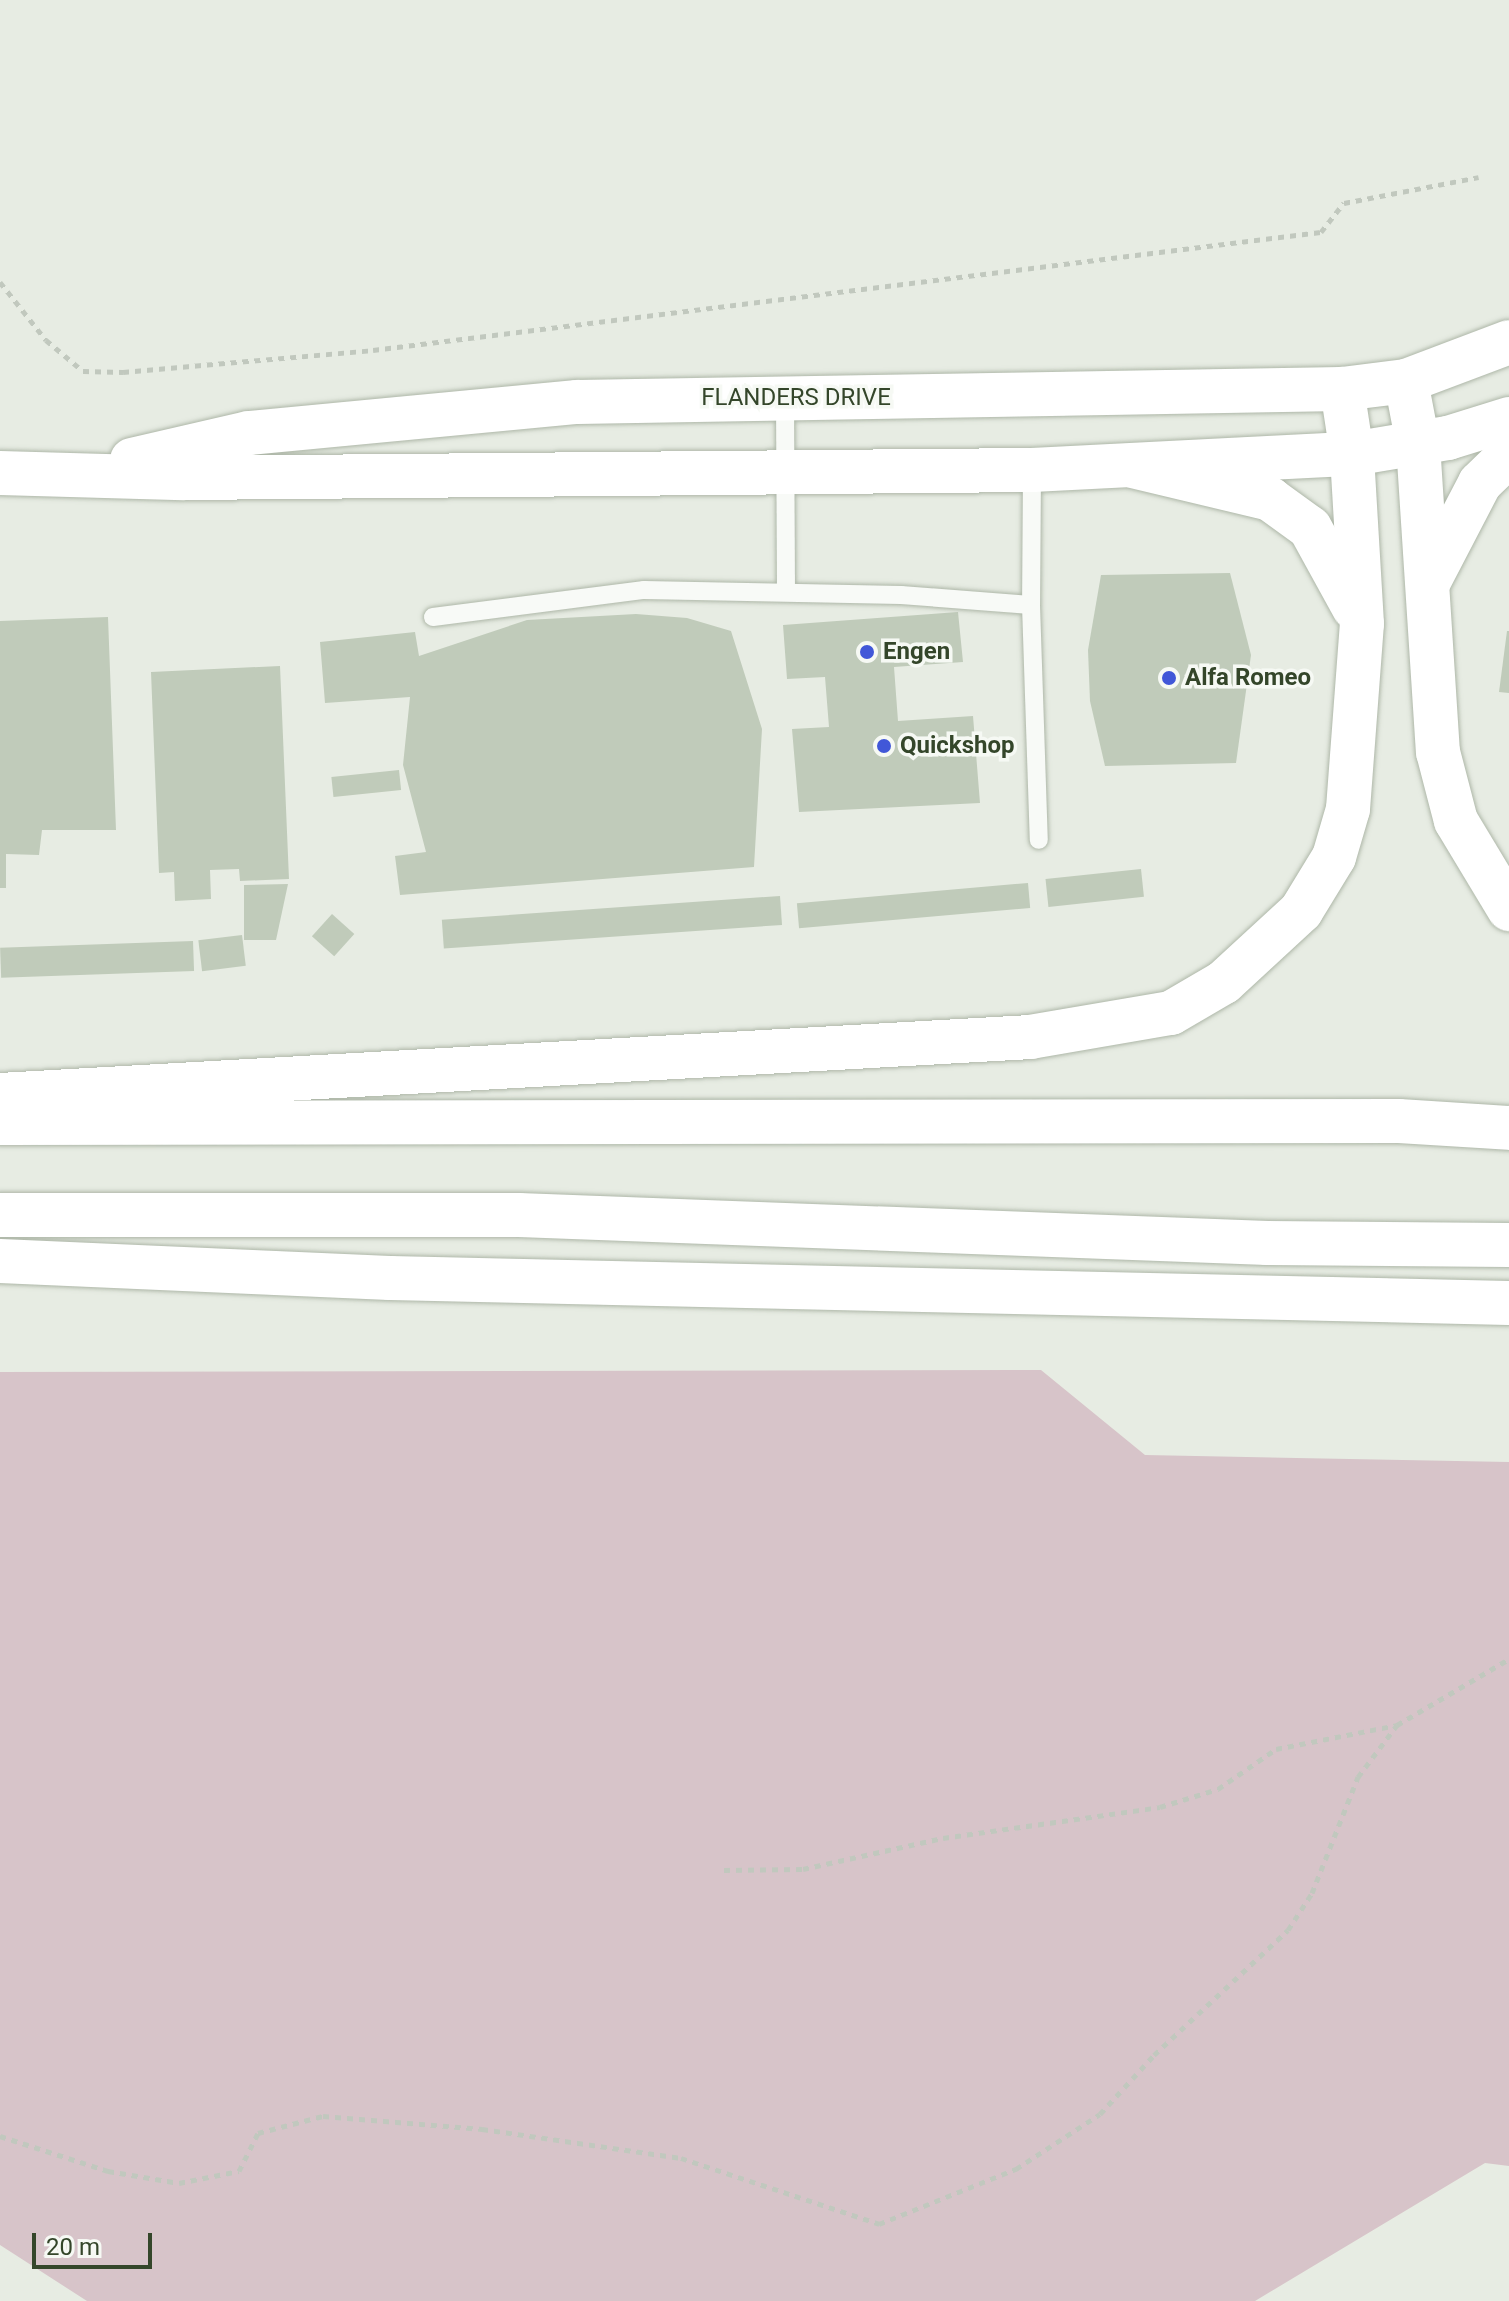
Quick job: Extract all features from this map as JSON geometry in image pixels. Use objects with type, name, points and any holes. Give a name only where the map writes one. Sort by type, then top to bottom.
[{"type":"main road","name":"FLANDERS DRIVE","points":[[82,472],[261,431],[577,402],[785,396],[1342,389],[1406,381],[1509,342]]},
{"type":"main road","points":[[1406,381],[1418,444],[1438,752],[1456,821],[1509,909]]},
{"type":"main road","points":[[0,1095],[1030,1037],[1171,1013],[1224,982],[1266,948],[1310,899],[1334,857],[1348,809],[1362,624],[1352,454],[1342,389]]},
{"type":"main road","name":"FLANDERS DRIVE","points":[[0,473],[82,472],[184,478],[1032,470],[1352,454],[1418,444],[1509,419]]},
{"type":"main road","points":[[1429,581],[1480,483],[1509,455]]},
{"type":"main road","points":[[1133,466],[1270,499],[1310,528],[1362,624]]},
{"type":"main road","points":[[0,1123],[1399,1121],[1509,1128]]},
{"type":"main road","points":[[0,1215],[519,1215],[1267,1243],[1509,1245]]},
{"type":"main road","points":[[0,1261],[390,1278],[1509,1303]]},
{"type":"lane","points":[[785,396],[788,471],[786,591]]},
{"type":"lane","points":[[1032,470],[1031,605],[1039,840]]},
{"type":"lane","points":[[433,617],[630,591],[786,591],[1031,605]]},
{"type":"path","points":[[0,282],[46,340],[83,371],[123,372],[373,350],[1321,232],[1344,203],[1479,177]]},
{"type":"path","points":[[724,1870],[803,1869],[943,1838],[1160,1807],[1218,1789],[1276,1749],[1397,1725],[1509,1659]]},
{"type":"path","points":[[0,2136],[108,2171],[179,2183],[239,2171],[258,2133],[323,2116],[482,2129],[681,2158],[879,2224],[1016,2169],[1100,2114],[1154,2055],[1288,1930],[1312,1893],[1358,1777],[1397,1725]]},
{"type":"shaded area","points":[[1041,1370],[1145,1455],[1509,1462],[1509,2166],[1485,2163],[1255,2301],[87,2301],[0,2245],[0,1372]]},
{"type":"building","name":"Alfa Romeo","points":[[1230,573],[1251,655],[1236,763],[1105,766],[1090,701],[1088,650],[1101,575]]},
{"type":"building","points":[[958,612],[963,662],[894,667],[898,721],[973,716],[980,803],[799,812],[792,729],[829,727],[825,677],[787,679],[783,625]]},
{"type":"building","points":[[636,614],[687,618],[731,631],[762,729],[754,867],[400,895],[395,856],[426,852],[403,765],[410,697],[325,703],[320,642],[415,632],[419,656],[527,620]]},
{"type":"building","points":[[108,617],[116,830],[42,830],[39,855],[6,854],[6,888],[0,888],[0,621]]},
{"type":"building","points":[[1509,631],[1509,693],[1499,692]]},
{"type":"building","points":[[280,666],[289,879],[240,881],[239,869],[210,870],[211,899],[175,901],[174,872],[159,873],[151,672]]},
{"type":"building","points":[[399,770],[401,790],[333,797],[331,777]]},
{"type":"building","points":[[1141,869],[1144,897],[1048,907],[1046,879]]},
{"type":"building","points":[[1028,883],[1030,908],[799,928],[797,903]]},
{"type":"building","points":[[288,884],[276,940],[244,940],[244,885]]},
{"type":"building","points":[[780,896],[782,925],[444,949],[442,920]]},
{"type":"building","points":[[332,914],[354,934],[334,956],[312,936]]},
{"type":"building","points":[[242,935],[246,966],[202,971],[198,940]]},
{"type":"building","points":[[193,941],[194,971],[1,978],[0,948]]},
{"type":"place","name":"Engen","points":[[867,652]]},
{"type":"place","name":"Alfa Romeo","points":[[1169,678]]},
{"type":"place","name":"Quickshop","points":[[884,746]]}]
